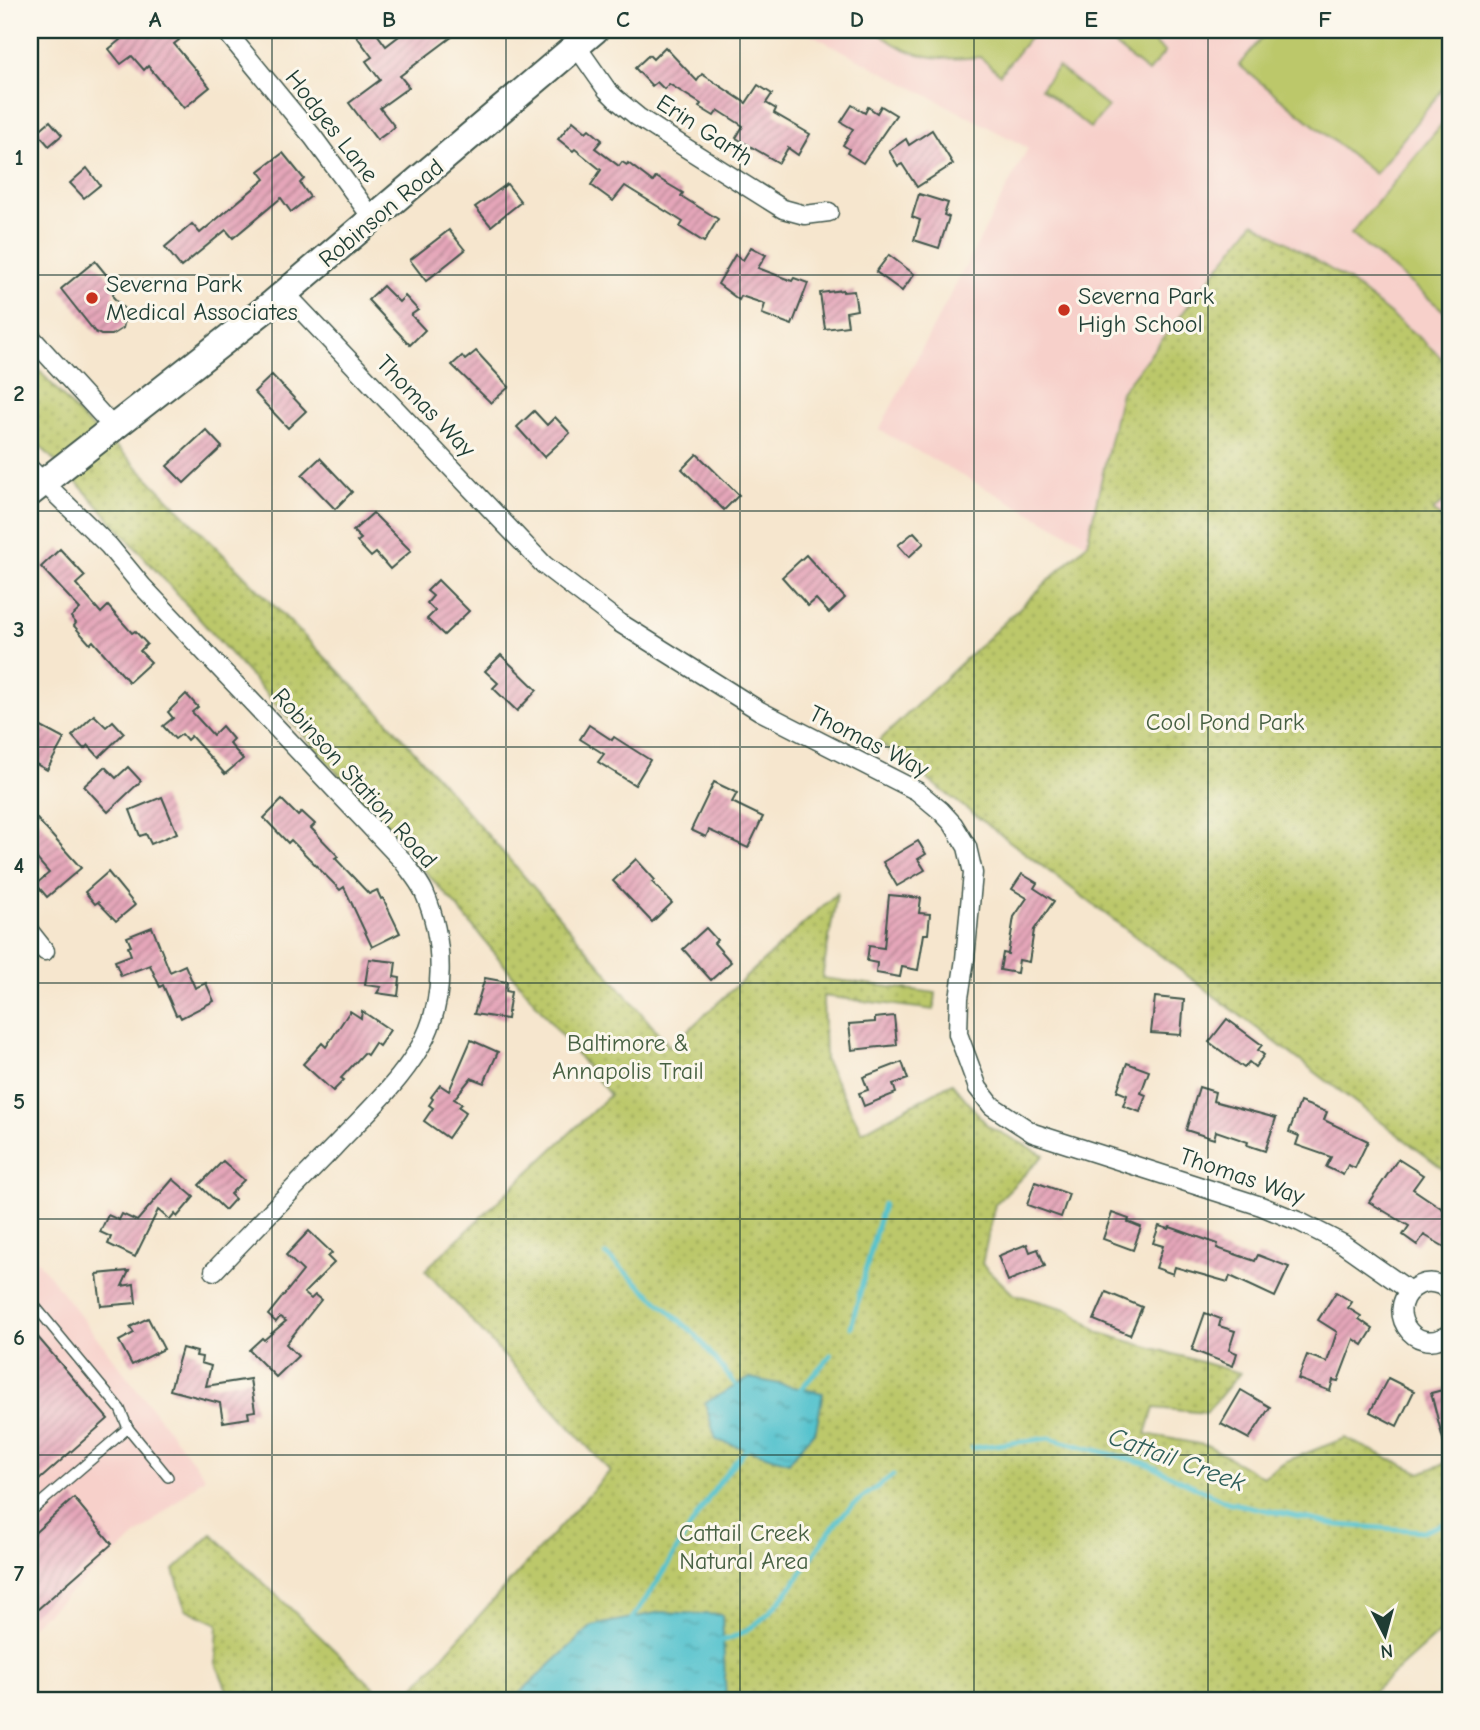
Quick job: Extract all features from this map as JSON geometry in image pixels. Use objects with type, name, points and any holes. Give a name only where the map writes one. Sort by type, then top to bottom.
[{"type":"main road","name":"Robinson Road","points":[[34,481],[114,428],[285,293],[586,38]]},
{"type":"street","name":"Hodges Lane","points":[[225,30],[313,137],[373,219]]},
{"type":"street","name":"Erin Garth","points":[[586,38],[607,90],[638,117],[783,209],[805,215],[829,212]]},
{"type":"street","name":"Thomas Way","points":[[285,293],[544,565],[578,592],[620,623],[760,711],[917,792],[942,811],[967,846],[973,873],[972,901],[958,1007],[958,1034],[978,1088],[992,1106],[1033,1133],[1261,1206],[1300,1222],[1343,1244],[1410,1291]]},
{"type":"street","points":[[30,336],[114,428]]},
{"type":"street","name":"Robinson Station Road","points":[[34,481],[109,546],[142,586],[404,861],[423,890],[435,921],[439,958],[438,990],[430,1024],[421,1046],[387,1091],[214,1271]]},
{"type":"street","points":[[30,932],[45,951]]},
{"type":"street","points":[[1450,1291],[1443,1286],[1424,1283],[1410,1291],[1401,1309],[1402,1319],[1411,1334],[1426,1341],[1434,1341],[1450,1333]]},
{"type":"lane","points":[[30,1300],[120,1409],[128,1427],[167,1477]]},
{"type":"lane","points":[[30,1512],[128,1427]]},
{"type":"shaded area","name":"Severna Park High School","points":[[803,30],[1450,30],[1450,366],[1421,339],[1121,392],[1087,544],[879,430],[1028,148]]},
{"type":"shaded area","points":[[1450,497],[1450,527],[1433,510]]},
{"type":"shaded area","points":[[30,1251],[205,1477],[30,1627]]},
{"type":"green space","points":[[876,30],[920,30],[958,35],[985,30],[1036,30],[1000,74],[980,57],[938,58],[912,52],[899,47]]},
{"type":"green space","points":[[1138,30],[1165,52],[1148,72],[1098,32]]},
{"type":"green space","points":[[1268,30],[1450,30],[1450,80],[1375,174],[1239,65]]},
{"type":"green space","points":[[1058,67],[1108,107],[1090,128],[1041,88]]},
{"type":"green space","points":[[1450,114],[1450,316],[1351,234]]},
{"type":"green space","name":"Cool Pond Park","points":[[1254,222],[1349,281],[1450,366],[1450,497],[1433,510],[1450,527],[1450,1174],[878,742],[1087,544],[1121,392]]},
{"type":"green space","points":[[30,360],[83,419],[122,452],[385,718],[670,1047],[837,893],[822,978],[936,993],[934,1010],[823,996],[825,1060],[862,1132],[952,1083],[988,1126],[1044,1155],[995,1204],[982,1264],[1013,1294],[1070,1310],[1100,1333],[1240,1373],[1206,1413],[1154,1408],[1146,1434],[1209,1446],[1263,1477],[1286,1461],[1345,1438],[1421,1473],[1450,1461],[1450,1623],[1364,1700],[403,1700],[610,1471],[425,1270],[610,1095],[458,908],[83,489],[30,436]]},
{"type":"green space","points":[[212,1534],[387,1700],[231,1700],[216,1663],[218,1624],[186,1609],[174,1570]]},
{"type":"water","points":[[750,1378],[823,1393],[816,1429],[789,1462],[716,1440],[705,1403]]},
{"type":"water","points":[[661,1612],[722,1615],[726,1700],[512,1700],[592,1626]]},
{"type":"building","points":[[111,30],[171,30],[179,40],[174,44],[210,87],[184,108],[148,66],[144,70],[132,56],[121,64],[109,49],[120,40]]},
{"type":"building","points":[[352,30],[374,30],[386,46],[407,30],[461,30],[400,76],[409,87],[380,108],[395,127],[377,140],[349,103],[380,80],[366,61],[372,57]]},
{"type":"building","points":[[665,47],[697,81],[702,74],[746,103],[758,85],[772,94],[766,103],[776,109],[774,113],[810,134],[798,155],[788,148],[779,163],[736,138],[743,126],[718,110],[714,116],[699,107],[701,104],[669,84],[664,89],[657,82],[652,86],[635,68],[649,55],[653,59]]},
{"type":"building","points":[[852,105],[865,113],[868,107],[877,113],[881,106],[896,115],[863,163],[847,153],[849,149],[843,145],[853,129],[841,122]]},
{"type":"building","points":[[50,121],[62,135],[49,146],[37,132]]},
{"type":"building","points":[[573,121],[602,140],[595,148],[619,166],[622,162],[627,165],[628,163],[653,182],[656,177],[718,219],[704,242],[680,227],[683,222],[625,186],[613,201],[591,185],[601,170],[558,139]]},
{"type":"building","points":[[932,130],[953,164],[917,187],[902,164],[898,166],[889,151],[906,139],[909,145]]},
{"type":"building","points":[[283,153],[304,179],[300,183],[310,197],[291,212],[281,198],[233,238],[226,230],[181,267],[165,247],[192,224],[200,233],[265,179],[259,171]]},
{"type":"building","points":[[87,168],[100,185],[84,198],[70,183]]},
{"type":"building","points":[[507,184],[521,202],[491,226],[475,207]]},
{"type":"building","points":[[919,194],[948,203],[944,215],[949,217],[939,248],[914,240],[920,220],[912,217]]},
{"type":"building","points":[[449,230],[465,250],[426,281],[410,260]]},
{"type":"building","points":[[751,247],[766,255],[758,268],[792,281],[794,278],[808,283],[792,325],[762,314],[765,304],[741,296],[739,300],[718,284],[735,255],[743,260]]},
{"type":"building","points":[[889,255],[914,274],[902,291],[876,272]]},
{"type":"building","name":"Severna Park Medical Associates","points":[[95,261],[114,284],[113,297],[125,310],[123,328],[112,335],[95,332],[61,289]]},
{"type":"building","points":[[383,286],[399,302],[405,296],[418,310],[411,315],[425,330],[410,345],[368,300]]},
{"type":"building","points":[[854,291],[857,310],[846,312],[848,326],[825,329],[820,293]]},
{"type":"building","points":[[476,351],[509,387],[491,403],[452,365],[462,356],[465,360]]},
{"type":"building","points":[[272,375],[306,411],[288,428],[254,392]]},
{"type":"building","points":[[534,411],[547,425],[555,417],[570,433],[544,457],[517,427]]},
{"type":"building","points":[[206,430],[222,447],[184,483],[167,466]]},
{"type":"building","points":[[697,454],[739,495],[724,510],[682,469]]},
{"type":"building","points":[[320,458],[352,492],[335,509],[302,475]]},
{"type":"building","points":[[373,513],[411,551],[390,569],[376,553],[371,557],[357,542],[361,539],[353,531]]},
{"type":"building","points":[[914,532],[924,543],[909,557],[898,545]]},
{"type":"building","points":[[60,549],[85,576],[76,584],[101,613],[108,606],[132,633],[135,631],[147,644],[140,651],[151,662],[129,682],[93,641],[90,644],[74,626],[76,623],[71,617],[80,609],[41,567]]},
{"type":"building","points":[[806,555],[845,598],[829,613],[816,599],[808,606],[782,577]]},
{"type":"building","points":[[438,580],[469,611],[444,635],[427,619],[435,611],[427,603],[433,596],[427,591]]},
{"type":"building","points":[[501,655],[537,690],[517,711],[493,688],[498,683],[485,671]]},
{"type":"building","points":[[186,694],[198,707],[192,712],[213,735],[222,726],[233,739],[229,743],[243,759],[225,774],[191,736],[187,740],[182,734],[175,739],[163,726],[173,718],[168,712]]},
{"type":"building","points":[[94,715],[106,727],[113,721],[124,733],[99,757],[88,745],[84,749],[72,736]]},
{"type":"building","points":[[30,721],[64,739],[47,770],[30,761]]},
{"type":"building","points":[[589,725],[650,760],[635,785],[598,762],[604,754],[580,739]]},
{"type":"building","points":[[105,767],[116,778],[128,767],[141,781],[108,812],[84,786]]},
{"type":"building","points":[[714,782],[737,793],[732,802],[763,817],[748,848],[709,830],[706,837],[691,830]]},
{"type":"building","points":[[162,797],[177,833],[151,844],[146,834],[140,836],[130,810]]},
{"type":"building","points":[[282,800],[298,816],[302,812],[315,824],[311,828],[369,894],[377,890],[400,933],[372,947],[344,887],[340,890],[291,840],[288,843],[264,818]]},
{"type":"building","points":[[30,811],[81,868],[47,897],[36,884],[49,873],[30,851]]},
{"type":"building","points":[[918,841],[926,854],[918,859],[925,870],[897,886],[883,862]]},
{"type":"building","points":[[636,859],[655,880],[652,882],[672,903],[652,922],[613,881]]},
{"type":"building","points":[[108,872],[135,905],[116,921],[85,892]]},
{"type":"building","points":[[1022,874],[1037,883],[1034,888],[1054,901],[1034,930],[1029,962],[1019,960],[1017,973],[1000,970],[1003,953],[1008,954],[1014,917],[1027,898],[1012,889]]},
{"type":"building","points":[[889,895],[921,898],[919,913],[930,914],[928,934],[924,934],[918,970],[902,967],[900,977],[876,973],[877,963],[867,961],[869,946],[884,948]]},
{"type":"building","points":[[152,927],[170,972],[185,965],[195,988],[206,983],[214,1001],[181,1018],[179,1014],[176,1015],[163,985],[160,987],[150,965],[121,976],[115,961],[131,955],[127,937]]},
{"type":"building","points":[[706,928],[717,940],[714,943],[731,962],[711,980],[683,949]]},
{"type":"building","points":[[369,959],[396,962],[394,977],[400,978],[398,996],[377,993],[381,987],[365,985]]},
{"type":"building","points":[[485,978],[507,982],[506,991],[511,992],[507,1019],[474,1014]]},
{"type":"building","points":[[1155,997],[1184,1000],[1181,1035],[1151,1033]]},
{"type":"building","points":[[350,1011],[361,1018],[362,1011],[390,1030],[379,1046],[375,1043],[367,1055],[364,1053],[333,1091],[303,1064],[322,1043],[326,1047]]},
{"type":"building","points":[[894,1016],[897,1045],[852,1050],[849,1024],[875,1022],[875,1018]]},
{"type":"building","points":[[1227,1019],[1262,1045],[1258,1050],[1264,1055],[1255,1067],[1249,1062],[1244,1068],[1209,1042]]},
{"type":"building","points":[[471,1040],[498,1052],[484,1083],[471,1078],[454,1099],[462,1104],[459,1107],[466,1112],[448,1138],[424,1121],[433,1108],[429,1105],[433,1099],[431,1097],[440,1085],[449,1091]]},
{"type":"building","points":[[902,1062],[908,1079],[893,1084],[896,1093],[864,1106],[859,1093],[868,1090],[863,1077]]},
{"type":"building","points":[[1127,1063],[1149,1071],[1141,1093],[1146,1095],[1140,1112],[1123,1106],[1127,1095],[1117,1091]]},
{"type":"building","points":[[1199,1087],[1215,1092],[1213,1101],[1276,1118],[1265,1151],[1216,1131],[1214,1139],[1186,1130]]},
{"type":"building","points":[[1300,1102],[1327,1112],[1324,1120],[1368,1141],[1355,1168],[1348,1165],[1343,1175],[1326,1167],[1331,1157],[1296,1145],[1299,1136],[1289,1132]]},
{"type":"building","points":[[1398,1159],[1423,1175],[1413,1189],[1450,1214],[1446,1219],[1450,1222],[1450,1250],[1424,1235],[1417,1245],[1403,1235],[1409,1226],[1369,1202]]},
{"type":"building","points":[[223,1161],[244,1180],[230,1194],[235,1199],[225,1210],[199,1185]]},
{"type":"building","points":[[173,1179],[194,1197],[177,1217],[175,1214],[170,1220],[158,1210],[135,1257],[108,1244],[111,1237],[100,1232],[108,1215],[119,1220],[122,1214],[137,1221]]},
{"type":"building","points":[[1035,1182],[1069,1194],[1061,1217],[1027,1205]]},
{"type":"building","points":[[1112,1213],[1141,1227],[1133,1250],[1103,1239]]},
{"type":"building","points":[[1159,1226],[1170,1227],[1218,1244],[1217,1248],[1255,1261],[1258,1255],[1289,1267],[1275,1297],[1230,1276],[1228,1282],[1175,1267],[1173,1274],[1156,1268],[1163,1246],[1153,1243]]},
{"type":"building","points":[[309,1231],[332,1253],[328,1257],[334,1263],[304,1293],[311,1299],[315,1295],[321,1300],[286,1344],[298,1356],[276,1377],[249,1350],[286,1321],[280,1317],[276,1322],[268,1315],[303,1271],[286,1255]]},
{"type":"building","points":[[1027,1244],[1030,1252],[1038,1249],[1045,1266],[1008,1281],[998,1256]]},
{"type":"building","points":[[129,1271],[122,1286],[134,1284],[136,1303],[101,1306],[97,1274]]},
{"type":"building","points":[[1106,1292],[1142,1307],[1130,1335],[1094,1320]]},
{"type":"building","points":[[1336,1292],[1352,1302],[1348,1308],[1361,1316],[1359,1319],[1373,1329],[1363,1345],[1354,1339],[1338,1381],[1333,1380],[1330,1391],[1298,1379],[1307,1355],[1327,1362],[1337,1332],[1318,1320]]},
{"type":"building","points":[[1205,1313],[1221,1319],[1219,1326],[1235,1331],[1229,1350],[1237,1353],[1233,1366],[1192,1350]]},
{"type":"building","points":[[148,1318],[164,1349],[132,1365],[119,1341],[134,1333],[130,1327]]},
{"type":"building","points":[[30,1328],[108,1419],[30,1488]]},
{"type":"building","points":[[182,1348],[197,1352],[196,1356],[202,1357],[201,1363],[211,1366],[206,1386],[250,1379],[255,1411],[248,1412],[249,1418],[223,1422],[220,1403],[170,1390]]},
{"type":"building","points":[[1388,1378],[1414,1391],[1397,1426],[1370,1412]]},
{"type":"building","points":[[1450,1388],[1450,1446],[1445,1447],[1431,1393]]},
{"type":"building","points":[[1241,1390],[1270,1407],[1249,1439],[1221,1424]]},
{"type":"building","points":[[74,1498],[112,1544],[30,1616],[30,1537]]},
{"type":"waterway","name":"Cattail Creek","points":[[851,1327],[883,1204]]},
{"type":"waterway","points":[[606,1255],[695,1334],[739,1389]]},
{"type":"waterway","name":"Cattail Creek","points":[[798,1392],[831,1355]]},
{"type":"waterway","name":"Cattail Creek","points":[[972,1448],[1049,1438],[1145,1463],[1227,1502],[1338,1525],[1425,1531],[1450,1521]]},
{"type":"waterway","name":"Cattail Creek","points":[[629,1623],[701,1510],[749,1446]]},
{"type":"waterway","name":"Cattail Creek","points":[[716,1642],[737,1636],[772,1610],[839,1519],[893,1475]]},
{"type":"place","name":"Severna Park Medical Associates","points":[[92,298]]},
{"type":"place","name":"Severna Park High School","points":[[1064,310]]},
{"type":"park label","name":"Baltimore & Annapolis Trail","points":[[628,1057]]},
{"type":"park label","name":"Cattail Creek Natural Area","points":[[744,1547]]}]
